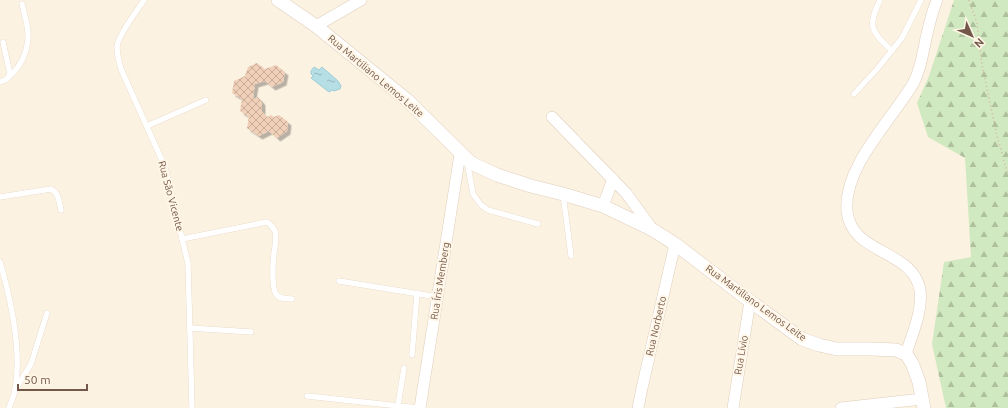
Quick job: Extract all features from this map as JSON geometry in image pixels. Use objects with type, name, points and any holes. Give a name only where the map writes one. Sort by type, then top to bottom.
[{"type":"street","name":"Rua Martiliano Lemos Leite","points":[[278,0],[316,26],[407,100],[471,163],[532,186],[603,206],[653,230],[675,244],[802,339],[837,349],[896,350],[906,354]]},
{"type":"street","points":[[316,26],[362,0]]},
{"type":"street","points":[[841,408],[924,403],[919,382],[912,363],[906,354],[919,309],[920,290],[916,277],[906,265],[865,242],[856,233],[849,222],[847,209],[850,189],[859,162],[914,81],[922,60],[926,38],[937,0]]},
{"type":"street","name":"Rua Martiliano Lemos Leite","points":[[552,117],[635,204],[653,230]]},
{"type":"street","name":"Rua Íris Memberg","points":[[419,408],[463,156]]},
{"type":"street","points":[[603,206],[612,179]]},
{"type":"street","name":"Rua Norberto","points":[[638,408],[675,244]]},
{"type":"street","name":"Rua Lívio","points":[[733,408],[750,301]]},
{"type":"lane","name":"Rua São Vicente","points":[[144,0],[122,34],[117,46],[121,69],[165,167],[188,264],[192,408]]},
{"type":"lane","points":[[880,0],[874,12],[871,23],[879,39],[892,51]]},
{"type":"lane","points":[[854,94],[878,69],[902,38],[921,0]]},
{"type":"lane","points":[[0,82],[9,77],[22,62],[28,36],[22,4]]},
{"type":"lane","points":[[3,42],[10,72],[9,77]]},
{"type":"lane","points":[[147,126],[206,100]]},
{"type":"lane","points":[[463,156],[471,187],[476,200],[481,205],[488,210],[538,224]]},
{"type":"lane","points":[[0,198],[51,189],[56,192],[62,210]]},
{"type":"lane","points":[[563,194],[571,256]]},
{"type":"lane","points":[[182,239],[267,222],[272,226],[276,233],[273,259],[274,289],[276,295],[285,299],[292,299]]},
{"type":"lane","points":[[0,262],[17,342],[18,360],[15,391]]},
{"type":"lane","points":[[339,281],[438,297]]},
{"type":"lane","points":[[412,355],[417,293]]},
{"type":"lane","points":[[9,408],[15,391],[31,364],[47,313]]},
{"type":"lane","points":[[190,328],[251,332]]},
{"type":"lane","points":[[398,405],[404,368]]},
{"type":"lane","points":[[307,396],[419,408]]},
{"type":"path","points":[[969,0],[977,23],[982,65],[997,136],[1008,175]]},
{"type":"green space","points":[[954,0],[1008,0],[1008,408],[946,408],[932,344],[944,262],[971,257],[965,158],[928,137],[917,103],[929,76]]},
{"type":"water","points":[[314,67],[319,70],[322,67],[338,81],[341,86],[340,89],[329,92],[311,78],[313,76],[311,71]]},
{"type":"building","points":[[257,63],[265,69],[276,65],[285,72],[283,82],[272,87],[265,81],[255,84],[253,97],[255,99],[258,97],[262,102],[262,112],[268,117],[271,115],[274,117],[279,115],[288,122],[287,131],[277,138],[269,131],[259,136],[247,128],[249,117],[240,111],[242,99],[232,93],[234,81],[245,76],[248,67]]}]
